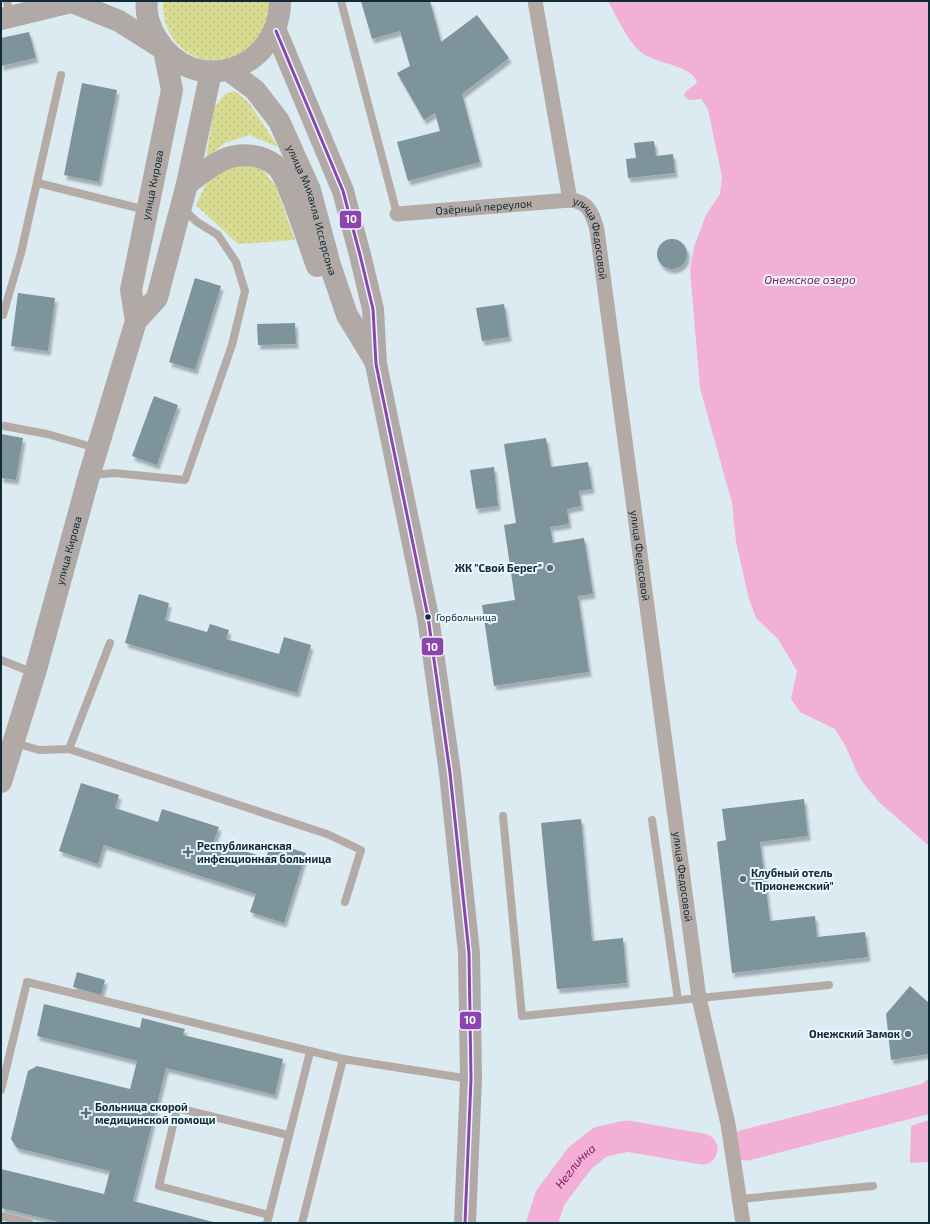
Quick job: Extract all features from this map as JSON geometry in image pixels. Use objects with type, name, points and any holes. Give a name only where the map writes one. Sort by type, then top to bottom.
[{"type":"main road","points":[[147,1],[146,6],[151,30],[164,50]]},
{"type":"main road","points":[[6,12],[74,2],[119,21],[164,50],[177,62],[194,69],[219,71],[248,63],[264,49],[276,31],[280,16],[280,1]]},
{"type":"main road","name":"улица Михаила Иссерсона","points":[[276,31],[343,191],[373,309],[376,364],[428,617],[449,765],[469,953],[472,1079],[465,1223]]},
{"type":"main road","name":"улица Кирова","points":[[1,782],[12,742],[35,673],[89,476],[136,320],[131,290],[172,90],[164,50]]},
{"type":"main road","name":"улица Кирова","points":[[136,320],[158,298],[187,184],[219,71]]},
{"type":"main road","name":"улица Михаила Иссерсона","points":[[219,71],[255,90],[279,121],[310,190],[330,265],[347,315],[376,364]]},
{"type":"main road","points":[[187,184],[225,159],[242,154],[259,157],[276,165],[289,187],[318,270],[347,315]]},
{"type":"street","name":"улица Федосовой","points":[[535,1],[570,200],[578,200],[591,210],[597,230],[699,998],[728,1124],[740,1199]]},
{"type":"street","name":"Озёрный переулок","points":[[397,214],[570,200]]},
{"type":"street","points":[[740,1199],[743,1223]]},
{"type":"lane","points":[[341,1],[397,214]]},
{"type":"lane","points":[[3,315],[21,253],[38,183],[61,75]]},
{"type":"lane","points":[[38,183],[147,211]]},
{"type":"lane","points":[[89,476],[114,473],[185,480],[198,446],[232,345],[245,291],[236,262],[218,235],[197,222],[181,207]]},
{"type":"lane","points":[[4,426],[47,434],[97,449]]},
{"type":"lane","points":[[69,749],[110,643]]},
{"type":"lane","points":[[1,660],[35,673]]},
{"type":"lane","points":[[12,742],[39,750],[69,749],[327,834],[361,850],[346,902]]},
{"type":"lane","points":[[503,816],[522,1016],[829,985]]},
{"type":"lane","points":[[652,820],[678,1000]]},
{"type":"lane","points":[[1,1090],[4,1058],[27,982],[310,1052],[343,1059],[472,1079]]},
{"type":"lane","points":[[288,1135],[177,1108],[159,1186],[268,1219],[310,1052]]},
{"type":"lane","points":[[302,1223],[343,1059]]},
{"type":"lane","points":[[740,1199],[873,1186]]},
{"type":"lane","points":[[1,1216],[29,1223]]},
{"type":"green space","points":[[163,1],[271,1],[266,26],[261,38],[236,56],[220,60],[205,60],[192,55],[179,46],[170,33],[164,18]]},
{"type":"green space","points":[[235,91],[249,103],[278,147],[250,135],[225,143],[206,158],[214,108],[225,94]]},
{"type":"green space","points":[[240,165],[262,169],[276,187],[295,240],[238,244],[196,205],[205,186],[220,170]]},
{"type":"water","name":"Онежское озеро","points":[[608,1],[929,1],[929,846],[880,803],[868,789],[858,775],[845,745],[835,729],[800,712],[791,699],[797,671],[778,639],[756,618],[749,599],[736,542],[732,503],[700,388],[690,270],[694,247],[706,215],[720,194],[722,177],[708,109],[701,99],[689,100],[684,96],[686,91],[697,83],[695,78],[683,69],[653,59],[641,52],[624,32]]},
{"type":"water","points":[[929,1078],[929,1162],[910,1163],[911,1126],[905,1119],[861,1122],[850,1118],[850,1111],[919,1087]]},
{"type":"pier","points":[[929,1110],[929,1120],[911,1126],[905,1119]]},
{"type":"building","points":[[361,1],[430,1],[441,42],[477,15],[509,58],[462,94],[480,162],[408,181],[397,142],[440,131],[435,113],[424,120],[397,73],[410,66],[400,31],[372,39]]},
{"type":"building","points":[[29,32],[36,58],[1,66],[1,38]]},
{"type":"building","points":[[82,83],[117,90],[99,182],[64,175]]},
{"type":"building","points":[[654,141],[656,156],[673,154],[675,173],[628,178],[626,159],[636,158],[634,143]]},
{"type":"building","points":[[672,239],[683,243],[687,254],[683,265],[672,269],[661,265],[657,254],[661,243]]},
{"type":"building","points":[[195,278],[221,286],[195,370],[169,362]]},
{"type":"building","points":[[18,293],[55,298],[48,351],[11,346]]},
{"type":"building","points":[[504,304],[509,337],[482,341],[476,308]]},
{"type":"building","points":[[295,323],[296,344],[258,345],[257,324]]},
{"type":"building","points":[[154,396],[178,405],[157,465],[132,456]]},
{"type":"building","points":[[1,434],[23,438],[16,480],[1,478]]},
{"type":"building","name":"ЖК \"Свой Берег\"","points":[[546,438],[551,467],[588,462],[592,489],[579,491],[581,506],[567,509],[569,524],[550,527],[553,543],[584,538],[593,594],[578,596],[589,672],[494,686],[482,605],[515,600],[504,525],[516,523],[504,444]]},
{"type":"building","points":[[494,467],[498,506],[476,509],[470,470]]},
{"type":"building","points":[[139,594],[169,603],[165,620],[207,632],[210,624],[229,630],[226,639],[279,654],[284,637],[311,645],[297,693],[125,643]]},
{"type":"building","name":"Республиканская инфекционная больница","points":[[81,783],[119,795],[115,808],[158,822],[162,809],[219,827],[214,841],[266,858],[271,842],[306,853],[284,923],[250,912],[256,894],[104,845],[98,864],[59,851]]},
{"type":"building","name":"Клубный отель \"Прионежский\"","points":[[804,799],[808,836],[760,842],[770,921],[815,916],[817,937],[865,932],[868,957],[732,973],[717,842],[726,840],[722,809]]},
{"type":"building","points":[[581,819],[592,941],[623,938],[627,983],[557,989],[541,823]]},
{"type":"building","points":[[77,972],[105,980],[101,995],[73,987]]},
{"type":"building","name":"Онежский Замок","points":[[910,986],[929,1003],[929,1054],[891,1060],[886,1014]]},
{"type":"building","name":"Больница скорой медицинской помощи","points":[[44,1004],[140,1028],[142,1018],[185,1029],[183,1035],[283,1059],[275,1095],[166,1068],[133,1201],[217,1223],[63,1223],[1,1208],[1,1169],[104,1194],[110,1171],[17,1148],[11,1139],[28,1071],[37,1066],[130,1089],[137,1061],[37,1036]]},
{"type":"waterway","name":"Неглинка","points":[[746,1145],[929,1098]]},
{"type":"waterway","name":"Неглинка","points":[[542,1223],[550,1198],[580,1158],[600,1142],[627,1136],[702,1149]]},
{"type":"transit line","name":"10","points":[[276,31],[343,191],[360,255],[373,309],[376,364],[428,617],[450,773],[469,953],[471,1079],[465,1223]]},
{"type":"place","name":"ЖК \"Свой Берег\"","points":[[550,568]]},
{"type":"place","name":"Горбольница","points":[[428,617]]},
{"type":"place","name":"Республиканская инфекционная больница","points":[[188,852]]},
{"type":"place","name":"Клубный отель \"Прионежский\"","points":[[743,879]]},
{"type":"place","name":"Онежский Замок","points":[[908,1034]]},
{"type":"place","name":"Больница скорой медицинской помощи","points":[[86,1113]]}]
